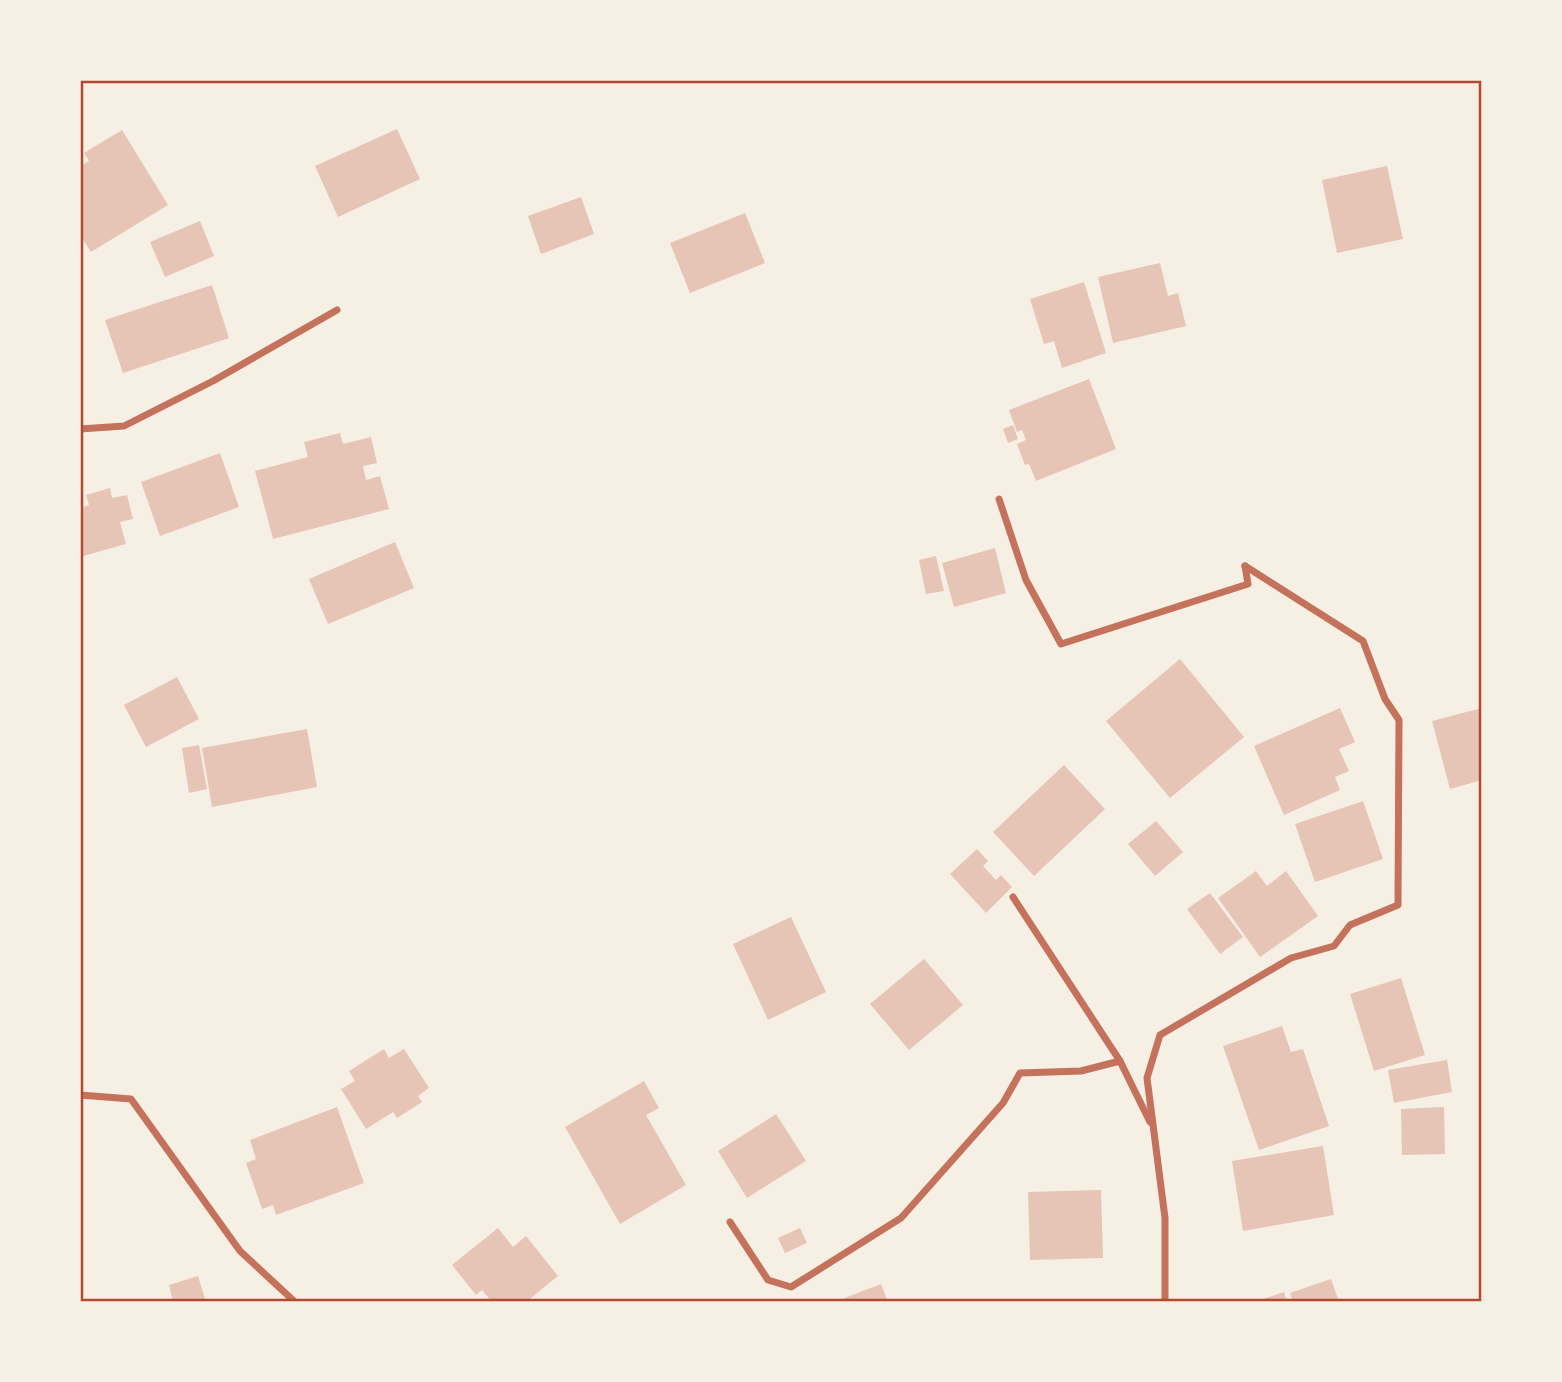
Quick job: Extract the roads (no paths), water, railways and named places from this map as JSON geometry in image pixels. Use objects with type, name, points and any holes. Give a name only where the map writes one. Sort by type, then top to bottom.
[{"type":"street","points":[[80,429],[124,426],[213,382],[337,310]]},
{"type":"street","points":[[999,499],[1026,580],[1061,644],[1248,584],[1245,566],[1363,641],[1385,699],[1399,720],[1398,905],[1350,925],[1334,946],[1291,958],[1160,1035],[1146,1078],[1165,1218],[1165,1301]]},
{"type":"street","points":[[1013,897],[1120,1061],[1154,1129]]},
{"type":"street","points":[[730,1222],[768,1280],[792,1287],[901,1218],[1003,1103],[1020,1073],[1081,1071],[1120,1061]]},
{"type":"street","points":[[80,1095],[131,1099],[240,1251],[295,1301]]}]
